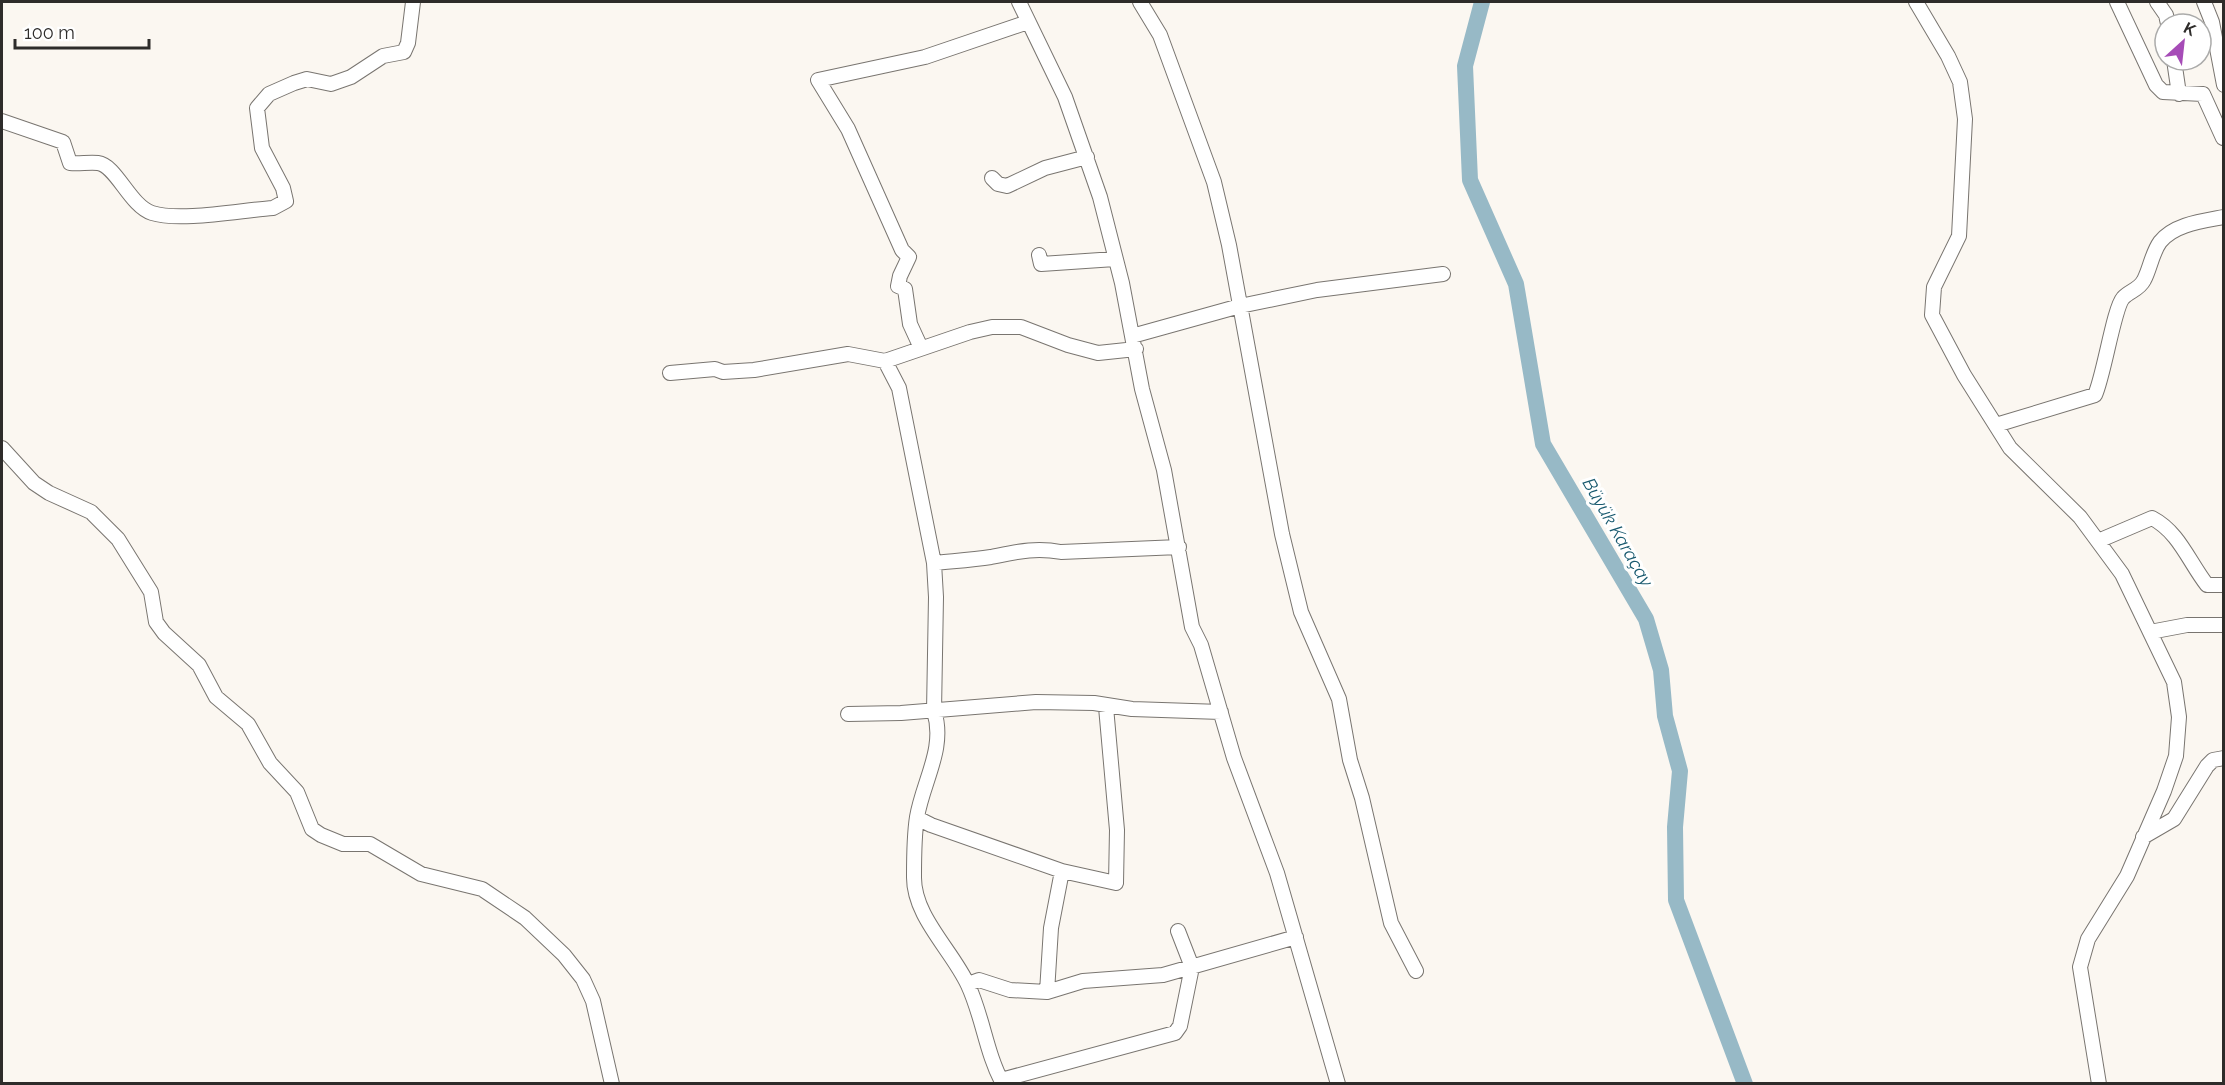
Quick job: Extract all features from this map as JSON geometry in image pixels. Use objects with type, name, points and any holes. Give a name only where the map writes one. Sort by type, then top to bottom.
[{"type":"street","points":[[2,121],[63,142],[70,163],[99,163],[107,168],[138,205],[152,213],[180,215],[273,208],[286,201],[283,188],[262,148],[257,108],[269,94],[294,83],[307,79],[331,84],[351,77],[383,56],[404,52],[408,43],[413,2]]},
{"type":"street","points":[[1019,2],[1065,97],[1087,157],[1116,259],[1179,547],[1192,627],[1201,645],[1234,758],[1277,873],[1338,1083]]},
{"type":"street","points":[[1140,2],[1160,35],[1214,182],[1240,306],[1282,534],[1301,612],[1339,699],[1350,760],[1362,798],[1391,923],[1416,971]]},
{"type":"street","points":[[1916,2],[1948,56],[1960,82],[1965,119],[1959,236],[1934,287],[1932,315],[1970,386],[2010,448],[2080,517],[2122,574],[2174,682],[2179,717],[2176,756],[2127,876],[2088,939],[2080,967],[2099,1083]]},
{"type":"street","points":[[2117,2],[2156,85],[2163,92],[2203,94],[2223,143]]},
{"type":"street","points":[[921,348],[910,324],[905,289],[898,286],[909,257],[902,250],[848,129],[818,80],[925,57],[1028,22]]},
{"type":"street","points":[[2213,28],[2223,84]]},
{"type":"street","points":[[2176,72],[2179,94]]},
{"type":"street","points":[[2223,116],[2223,143]]},
{"type":"street","points":[[992,178],[998,184],[1007,186],[1046,168],[1087,157]]},
{"type":"street","points":[[1996,426],[2095,395],[2103,376],[2117,312],[2123,298],[2137,290],[2144,281],[2161,242],[2179,228],[2223,217]]},
{"type":"street","points":[[1039,255],[1041,264],[1116,259]]},
{"type":"street","points":[[669,374],[715,369],[723,372],[754,370],[848,354],[885,361],[970,332],[1005,327],[1021,327],[1068,345],[1098,353],[1240,306],[1317,290],[1443,274]]},
{"type":"street","points":[[885,361],[899,388],[934,563],[936,597],[934,711],[939,726],[938,742],[917,818],[914,879],[917,900],[968,984],[1002,1082],[1175,1033],[1180,1026],[1192,967],[1178,931]]},
{"type":"street","points":[[2,448],[34,483],[49,493],[91,512],[118,539],[152,592],[156,622],[164,633],[199,665],[216,697],[236,711],[248,724],[270,763],[297,792],[312,829],[343,844],[370,844],[422,874],[482,889],[525,918],[564,955],[583,979],[593,1001],[612,1083]]},
{"type":"street","points":[[2098,541],[2152,518],[2162,523],[2176,538],[2208,585],[2223,585]]},
{"type":"street","points":[[934,563],[990,557],[1019,550],[1042,549],[1061,552],[1179,547]]},
{"type":"street","points":[[2150,632],[2187,625],[2223,625]]},
{"type":"street","points":[[848,714],[934,711],[1036,702],[1094,703],[1106,707],[1221,712]]},
{"type":"street","points":[[917,818],[1062,871],[1116,883],[1117,830],[1106,707]]},
{"type":"street","points":[[2144,837],[2174,819],[2207,766],[2213,760],[2223,758]]},
{"type":"street","points":[[1047,992],[1051,928],[1062,871]]},
{"type":"street","points":[[968,984],[979,980],[1010,990],[1047,992],[1083,981],[1162,975],[1214,958],[1296,937]]},
{"type":"waterway","name":"Büyük Karaçay","points":[[1482,2],[1465,66],[1470,180],[1516,284],[1543,444],[1646,619],[1661,670],[1665,716],[1680,771],[1675,827],[1676,900],[1745,1084]]}]
